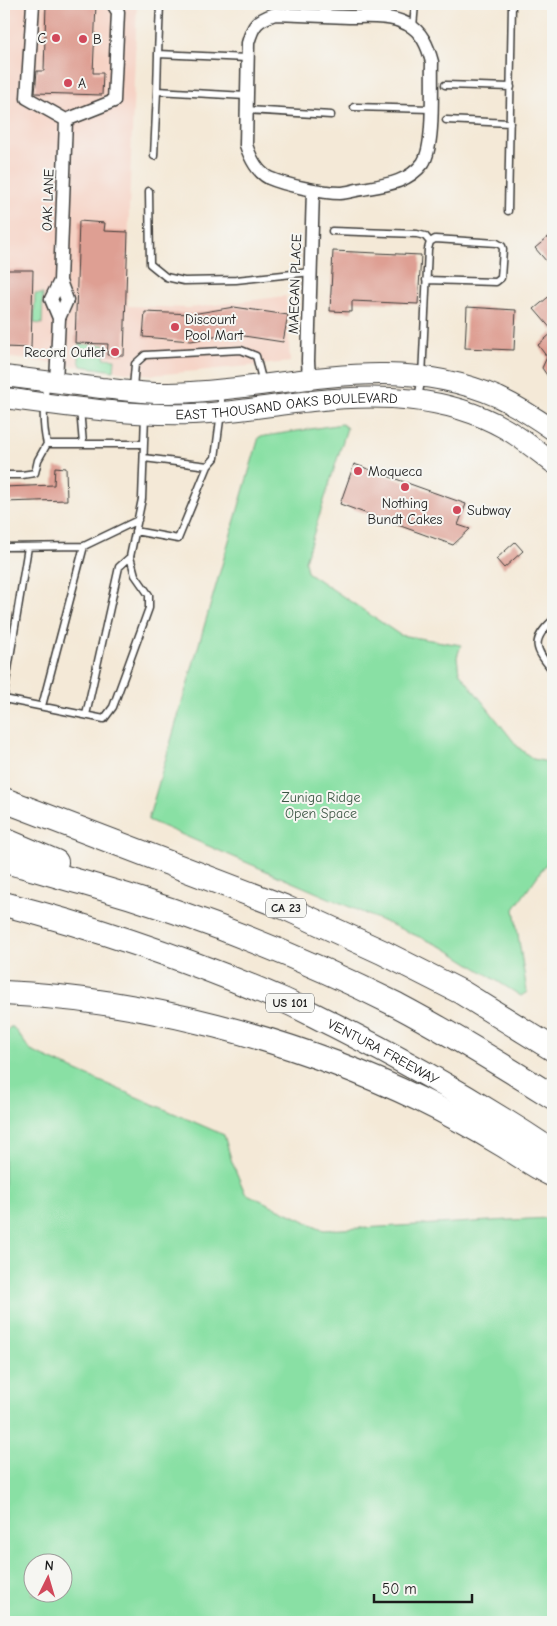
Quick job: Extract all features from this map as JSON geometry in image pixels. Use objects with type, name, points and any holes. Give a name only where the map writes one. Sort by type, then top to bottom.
[{"type":"highway","name":"CA 23","points":[[4,800],[284,907],[382,952],[461,992],[553,1049]]},
{"type":"highway","points":[[4,840],[68,867],[125,895]]},
{"type":"highway","points":[[4,861],[125,895],[193,918],[329,973],[396,1005],[466,1043],[553,1096]]},
{"type":"highway","name":"VENTURA FREEWAY","points":[[4,904],[44,914],[151,948],[277,997],[388,1052],[488,1109],[553,1152]]},
{"type":"highway","points":[[4,993],[124,1006],[177,1016],[294,1048],[353,1070],[420,1099],[553,1175]]},
{"type":"main road","name":"EAST THOUSAND OAKS BOULEVARD","points":[[143,401],[169,393],[221,389],[309,378],[374,373],[422,376],[458,384],[499,398],[553,430]]},
{"type":"main road","name":"EAST THOUSAND OAKS BOULEVARD","points":[[4,376],[52,382],[81,397]]},
{"type":"main road","name":"EAST THOUSAND OAKS BOULEVARD","points":[[4,398],[43,403],[81,397],[143,401],[195,414],[350,398],[388,397],[440,404],[473,414],[503,428],[530,445],[553,464]]},
{"type":"street","points":[[33,4],[27,98],[66,120],[114,101],[118,12],[113,4]]},
{"type":"street","points":[[275,14],[388,18],[413,28],[424,40],[429,49],[432,62],[430,142],[424,161],[413,174],[394,184],[340,193],[313,190],[268,178],[257,168],[249,155],[246,145],[247,58],[248,43],[252,29],[261,19],[275,14]]},
{"type":"street","name":"OAK LANE","points":[[52,382],[59,318],[51,299],[60,281],[66,120]]},
{"type":"street","name":"MAEGAN PLACE","points":[[309,378],[313,190]]},
{"type":"lane","points":[[154,156],[160,4]]},
{"type":"lane","points":[[413,28],[415,4]]},
{"type":"lane","points":[[508,211],[512,4]]},
{"type":"lane","points":[[158,54],[247,58]]},
{"type":"lane","points":[[445,85],[511,87]]},
{"type":"lane","points":[[157,91],[246,96]]},
{"type":"lane","points":[[354,107],[431,109]]},
{"type":"lane","points":[[246,110],[332,115]]},
{"type":"lane","points":[[446,120],[510,123]]},
{"type":"lane","points":[[149,191],[150,264],[166,278],[184,281],[236,280],[311,272]]},
{"type":"lane","points":[[332,231],[418,234],[425,236],[430,242]]},
{"type":"lane","points":[[418,401],[422,376],[426,280],[430,242],[435,239],[497,243],[502,246],[501,278],[496,282],[426,280]]},
{"type":"lane","points":[[4,699],[104,719],[113,707],[149,608],[148,595],[135,575],[130,557],[142,499],[144,458],[143,401],[135,364],[145,355],[241,350],[256,356],[263,384]]},
{"type":"lane","points":[[4,475],[35,473],[38,460],[47,444],[44,430],[43,403],[52,382]]},
{"type":"lane","points":[[135,531],[178,539],[208,466],[215,458],[221,412],[221,389]]},
{"type":"lane","points":[[81,397],[83,444]]},
{"type":"lane","points":[[47,444],[144,444]]},
{"type":"lane","points":[[144,458],[208,466]]},
{"type":"lane","points":[[4,547],[84,546],[138,520]]},
{"type":"lane","points":[[42,706],[84,546]]},
{"type":"lane","points":[[4,694],[28,547]]},
{"type":"lane","points":[[86,715],[119,567],[130,557]]},
{"type":"lane","points":[[553,620],[543,629],[536,646],[553,671]]},
{"type":"shaded area","points":[[4,4],[137,4],[129,209],[128,306],[190,308],[286,296],[290,362],[154,375],[4,357]]},
{"type":"green space","points":[[35,294],[43,294],[42,324],[34,323]]},
{"type":"green space","points":[[79,344],[105,345],[104,358],[115,359],[114,371],[81,366]]},
{"type":"green space","name":"Zuniga Ridge Open Space","points":[[342,424],[347,428],[305,561],[307,572],[400,635],[461,645],[457,657],[459,672],[518,747],[533,759],[553,763],[553,854],[514,909],[527,992],[521,996],[445,948],[148,820],[259,437]]},
{"type":"green space","points":[[10,1027],[13,1027],[31,1051],[224,1135],[232,1162],[245,1193],[324,1230],[548,1218],[553,1224],[553,1622],[4,1622],[4,1036]]},
{"type":"building","points":[[46,4],[96,4],[93,73],[103,73],[102,95],[35,93],[37,71],[44,71]]},
{"type":"building","points":[[79,221],[105,223],[104,231],[128,232],[124,355],[107,355],[108,344],[75,343]]},
{"type":"building","points":[[553,233],[553,269],[535,248]]},
{"type":"building","points":[[333,251],[421,255],[418,304],[352,301],[352,312],[330,311]]},
{"type":"building","points":[[4,270],[33,270],[31,348],[4,347]]},
{"type":"building","points":[[553,293],[553,331],[534,309]]},
{"type":"building","points":[[234,307],[288,315],[283,342],[231,334],[191,341],[143,337],[145,312],[192,314]]},
{"type":"building","points":[[467,307],[516,310],[514,350],[465,348]]},
{"type":"building","points":[[553,332],[553,384],[542,368],[547,357],[538,345]]},
{"type":"building","points":[[354,464],[466,504],[458,525],[470,529],[453,545],[340,504]]},
{"type":"building","points":[[55,467],[66,468],[67,500],[4,502],[4,487],[54,485]]},
{"type":"building","points":[[515,542],[523,551],[504,568],[496,559]]},
{"type":"place","name":"C","points":[[56,38]]},
{"type":"place","name":"B","points":[[83,39]]},
{"type":"place","name":"A","points":[[68,83]]},
{"type":"place","name":"Discount Pool Mart","points":[[175,327]]},
{"type":"place","name":"Record Outlet","points":[[115,352]]},
{"type":"place","name":"Moqueca","points":[[358,471]]},
{"type":"place","name":"Nothing Bundt Cakes","points":[[405,487]]},
{"type":"place","name":"Subway","points":[[457,510]]}]
